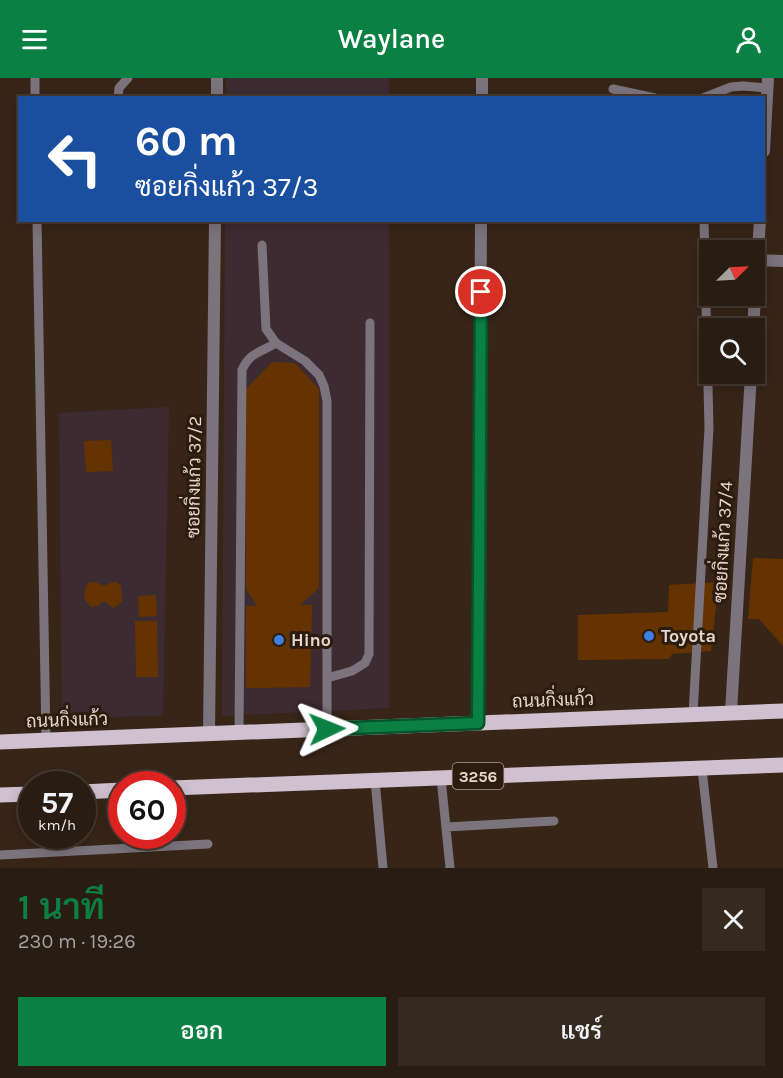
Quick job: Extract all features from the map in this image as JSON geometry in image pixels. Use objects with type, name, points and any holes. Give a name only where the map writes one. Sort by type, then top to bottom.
[{"type":"main road","name":"ถนนกิ่งแก้ว","points":[[0,742],[783,711]]},
{"type":"main road","name":"3256","points":[[186,787],[783,765]]},
{"type":"main road","points":[[0,795],[18,794]]},
{"type":"street","points":[[217,78],[217,96]]},
{"type":"street","points":[[482,78],[482,96]]},
{"type":"street","points":[[765,128],[767,83]]},
{"type":"street","name":"ซอยกิ่งแก้ว 37/2","points":[[210,734],[215,222]]},
{"type":"street","points":[[478,723],[481,222]]},
{"type":"street","points":[[758,240],[760,222]]},
{"type":"street","points":[[765,260],[783,261]]},
{"type":"street","name":"ซอยกิ่งแก้ว 37/4","points":[[731,712],[750,384]]},
{"type":"lane","points":[[35,78],[35,96]]},
{"type":"lane","points":[[118,96],[120,88],[128,78]]},
{"type":"lane","points":[[708,96],[730,87],[767,83]]},
{"type":"lane","points":[[612,89],[645,96]]},
{"type":"lane","points":[[37,222],[46,740]]},
{"type":"lane","points":[[693,714],[709,428],[704,222]]},
{"type":"lane","points":[[262,245],[266,329],[276,343],[306,361],[319,375],[327,401],[327,729]]},
{"type":"lane","points":[[327,678],[352,671],[365,663],[369,654],[370,323]]},
{"type":"lane","points":[[239,732],[242,370],[246,361],[254,354],[276,343]]},
{"type":"lane","points":[[702,769],[713,868]]},
{"type":"lane","points":[[441,778],[450,868]]},
{"type":"lane","points":[[375,780],[383,868]]},
{"type":"lane","points":[[446,827],[554,821]]},
{"type":"lane","points":[[0,855],[208,844]]},
{"type":"shaded area","points":[[226,78],[389,78],[389,96],[226,96]]},
{"type":"shaded area","points":[[225,222],[389,222],[389,708],[222,716]]},
{"type":"shaded area","points":[[169,407],[163,716],[62,718],[59,413]]},
{"type":"building","points":[[272,362],[295,363],[319,389],[319,588],[300,605],[312,605],[310,687],[246,688],[246,606],[257,606],[246,589],[246,389]]},
{"type":"building","points":[[111,440],[113,471],[86,472],[84,441]]},
{"type":"building","points":[[753,558],[783,559],[783,646],[759,619],[748,619]]},
{"type":"building","points":[[90,582],[105,586],[116,582],[121,586],[122,601],[113,608],[105,602],[91,607],[84,598],[86,586]]},
{"type":"building","points":[[719,582],[711,651],[672,654],[669,659],[578,660],[578,615],[668,612],[669,585]]},
{"type":"building","points":[[156,595],[157,616],[139,617],[138,596]]},
{"type":"building","points":[[135,621],[157,621],[158,677],[136,677]]},
{"type":"place","name":"Toyota","points":[[649,636]]},
{"type":"place","name":"Hino","points":[[279,640]]},
{"type":"route","points":[[327,729],[478,723],[481,292]]}]
